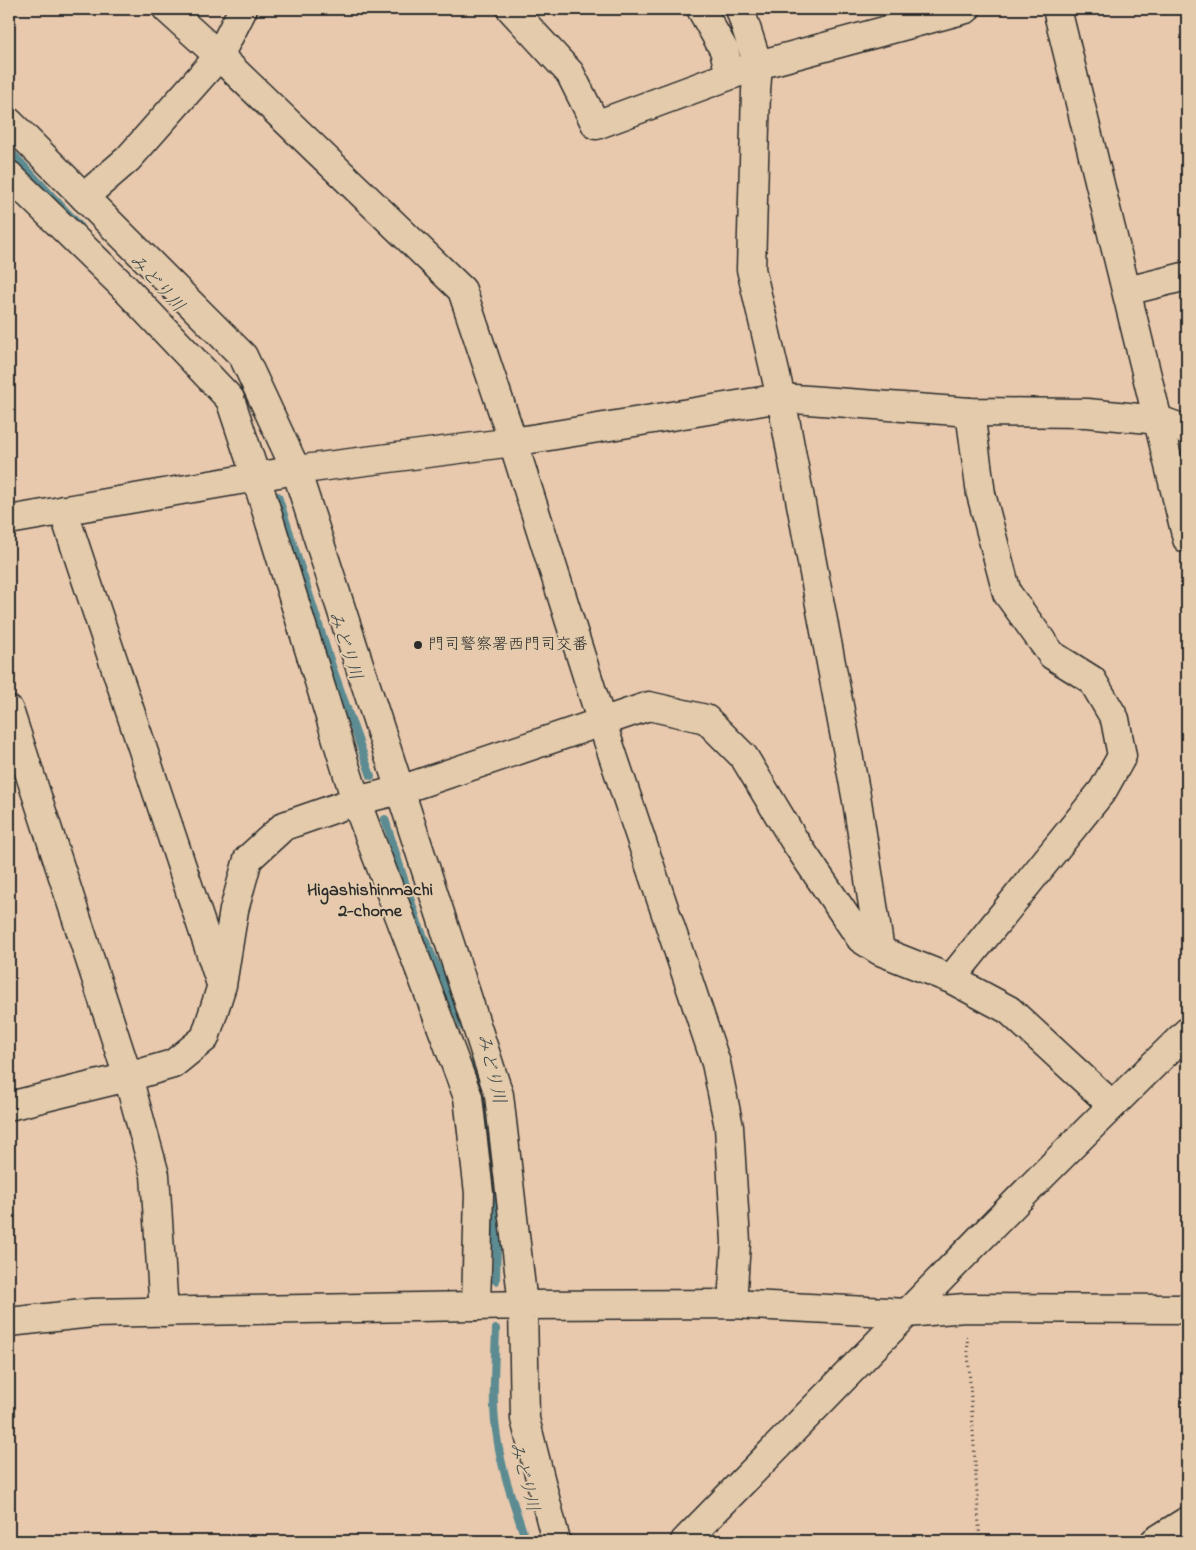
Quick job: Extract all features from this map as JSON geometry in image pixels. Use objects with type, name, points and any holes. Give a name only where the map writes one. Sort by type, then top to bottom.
[{"type":"street","points":[[167,9],[219,56],[462,290],[513,442],[602,723],[716,1063],[729,1127],[736,1242],[732,1304]]},
{"type":"street","points":[[84,198],[128,159],[219,56],[243,9]]},
{"type":"street","points":[[511,9],[570,72],[596,125],[758,65],[966,9]]},
{"type":"street","points":[[701,9],[724,50],[730,76]]},
{"type":"street","points":[[740,9],[758,65],[751,269],[781,398],[857,801],[880,951]]},
{"type":"street","points":[[1057,9],[1187,539]]},
{"type":"street","points":[[9,122],[243,356],[296,470],[499,1095],[523,1305],[525,1419],[556,1541]]},
{"type":"street","points":[[9,175],[123,286],[230,399],[356,801],[468,1097],[478,1193],[476,1306]]},
{"type":"street","points":[[1127,291],[1187,276]]},
{"type":"street","points":[[9,520],[296,470],[513,442],[781,398],[970,412],[1088,414],[1159,420],[1187,430]]},
{"type":"street","points":[[951,979],[1103,790],[1122,756],[1115,719],[1092,680],[1052,655],[1007,593],[982,494],[970,412]]},
{"type":"street","points":[[63,510],[222,985]]},
{"type":"street","points":[[9,1106],[173,1064],[206,1038],[222,985],[234,910],[248,859],[284,826],[356,801],[400,790],[649,706],[706,719],[744,757],[794,840],[860,939],[880,951],[951,979],[1009,1010],[1112,1105]]},
{"type":"street","points":[[9,710],[128,1077],[155,1175],[164,1312]]},
{"type":"street","points":[[685,1541],[1112,1105],[1187,1032]]},
{"type":"street","points":[[9,1322],[92,1313],[523,1305],[732,1304],[907,1313],[965,1308],[1187,1309]]},
{"type":"street","points":[[1155,1541],[1187,1521]]},
{"type":"path","points":[[965,1308],[980,1541]]},
{"type":"waterway","points":[[1185,9],[1187,16]]},
{"type":"waterway","name":"みどり川","points":[[9,150],[79,225]]},
{"type":"waterway","name":"みどり川","points":[[278,496],[332,666],[371,776]]},
{"type":"waterway","name":"みどり川","points":[[385,819],[418,923],[463,1027]]},
{"type":"waterway","name":"みどり川","points":[[475,1061],[491,1141],[497,1246],[496,1281]]},
{"type":"waterway","name":"みどり川","points":[[496,1329],[495,1424],[505,1477],[526,1541]]},
{"type":"place","name":"門司警察署西門司交番","points":[[418,645]]},
{"type":"district","name":"Higashishinmachi 2-chome","points":[[370,901]]}]
